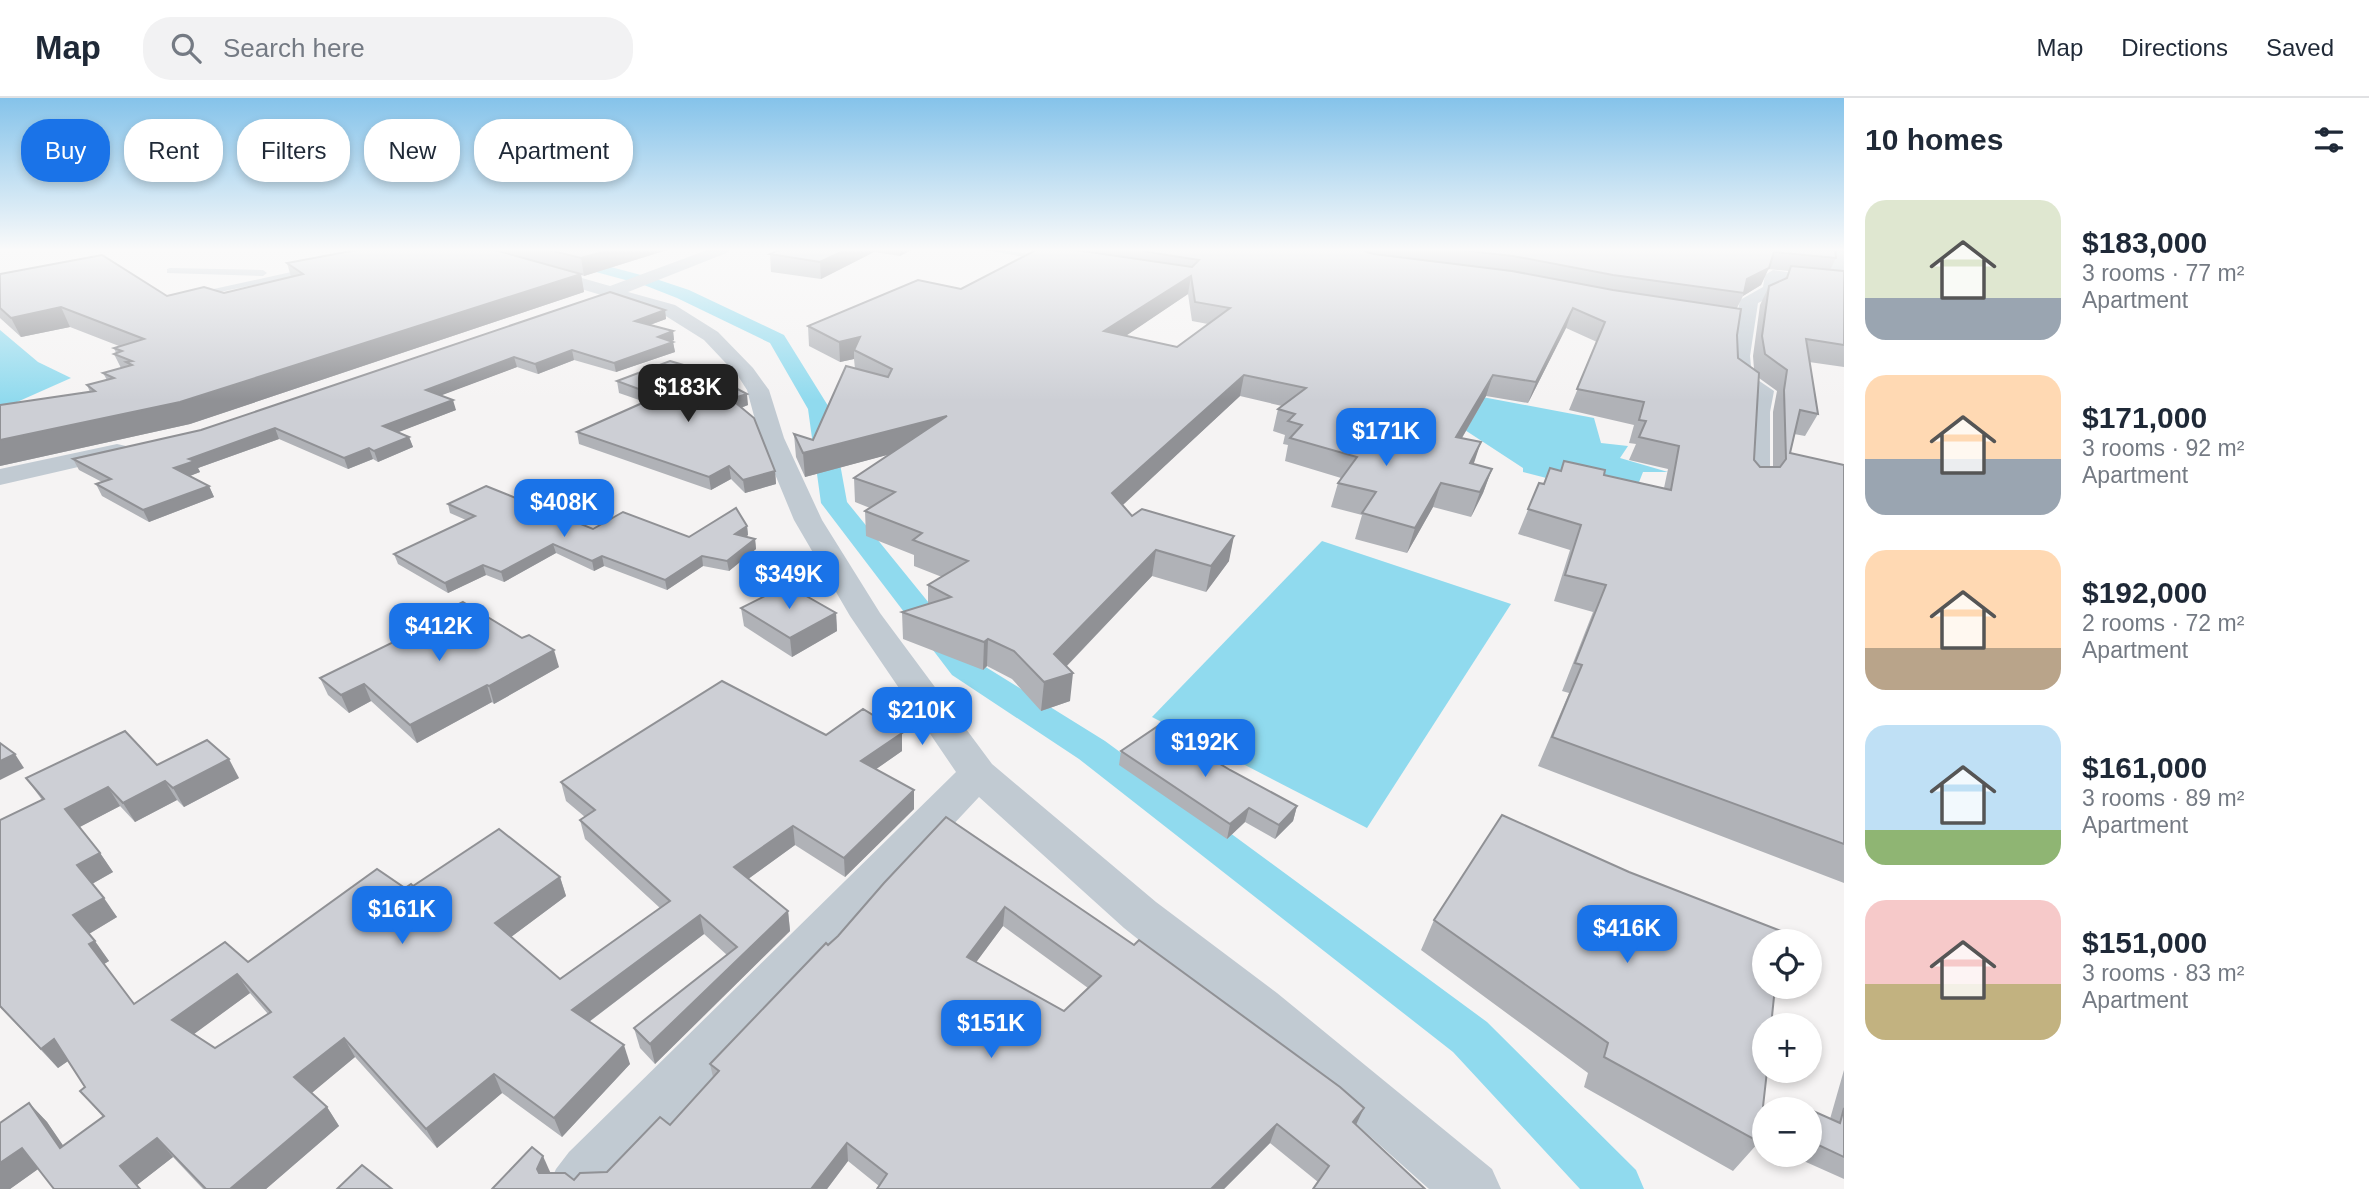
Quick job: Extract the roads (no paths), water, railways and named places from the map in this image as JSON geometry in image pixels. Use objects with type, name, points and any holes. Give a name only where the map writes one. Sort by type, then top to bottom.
[{"type":"street","points":[[574,304],[586,300]]},
{"type":"street","points":[[645,300],[668,309],[711,336],[746,372],[758,390],[772,438],[808,520],[866,615],[978,774],[1140,915],[1260,1008],[1472,1189]]},
{"type":"street","points":[[1749,300],[1739,321],[1740,356],[1742,379],[1763,391],[1759,412],[1757,483]]},
{"type":"street","points":[[0,477],[133,447]]},
{"type":"street","points":[[576,1189],[598,1162],[978,774]]},
{"type":"water","points":[[0,330],[38,362],[71,378],[17,402],[0,406]]},
{"type":"water","points":[[1477,396],[1594,418],[1601,443],[1628,446],[1620,458],[1668,472],[1643,472],[1632,500],[1523,472],[1523,468],[1445,417]]},
{"type":"water","points":[[1322,541],[1511,604],[1367,828],[1152,717]]},
{"type":"waterway","points":[[695,300],[777,339],[819,409],[834,503],[964,668],[1092,750],[1470,1037],[1617,1189]]}]
